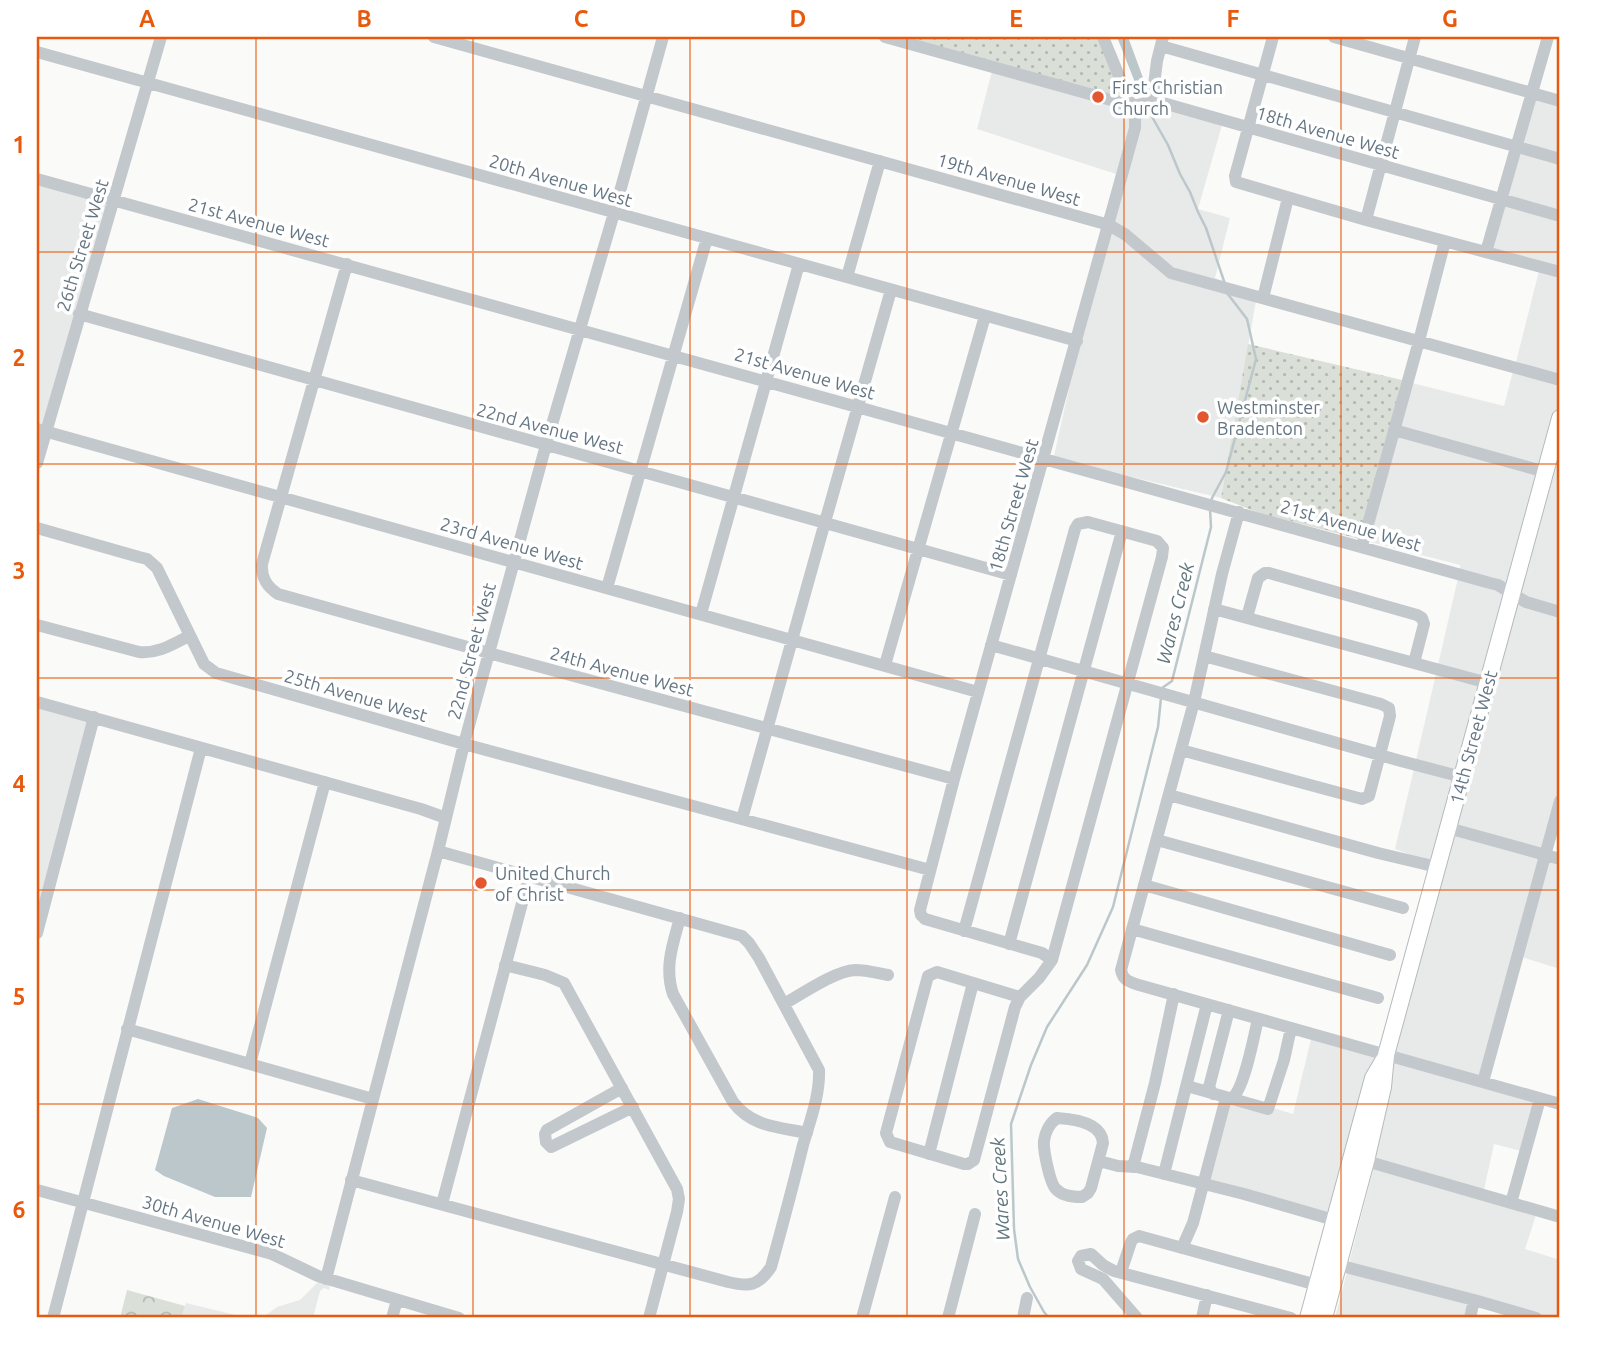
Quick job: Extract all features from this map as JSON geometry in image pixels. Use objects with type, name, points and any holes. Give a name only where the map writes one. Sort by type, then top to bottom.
[{"type":"main road","name":"14th Street West","points":[[1308,1318],[1317,1285],[1331,1263],[1359,1159],[1373,1078],[1386,1055],[1546,472],[1558,438],[1560,418]]},
{"type":"main road","name":"14th Street West","points":[[1324,1318],[1335,1220],[1359,1159]]},
{"type":"street","name":"26th Street West","points":[[37,463],[41,430],[114,200],[161,37]]},
{"type":"street","name":"19th Avenue West","points":[[435,37],[1109,225],[1126,235],[1171,273],[1560,380]]},
{"type":"street","name":"22nd Street West","points":[[326,1279],[464,744],[663,37]]},
{"type":"street","name":"18th Avenue West","points":[[885,37],[1248,128],[1560,216]]},
{"type":"street","points":[[1103,37],[1143,103]]},
{"type":"street","points":[[1273,37],[1234,179],[1236,183],[1560,272]]},
{"type":"street","points":[[1334,37],[1560,101]]},
{"type":"street","points":[[1366,220],[1415,37]]},
{"type":"street","points":[[1486,252],[1548,37]]},
{"type":"street","points":[[1162,41],[1262,74],[1560,159]]},
{"type":"street","name":"18th Street West","points":[[964,931],[925,919],[920,910],[1109,225],[1135,128],[1135,115],[1143,103],[1162,41]]},
{"type":"street","name":"20th Avenue West","points":[[37,52],[1077,341]]},
{"type":"street","points":[[847,277],[880,160]]},
{"type":"street","name":"21st Avenue West","points":[[37,179],[1362,546],[1498,585],[1525,602],[1560,612]]},
{"type":"street","points":[[1263,298],[1288,198]]},
{"type":"street","points":[[607,588],[707,238]]},
{"type":"street","points":[[1362,546],[1445,241]]},
{"type":"street","points":[[281,497],[347,264]]},
{"type":"street","points":[[701,614],[799,264]]},
{"type":"street","points":[[742,819],[891,290]]},
{"type":"street","name":"22nd Avenue West","points":[[79,314],[1012,575]]},
{"type":"street","points":[[885,665],[985,316]]},
{"type":"street","name":"23rd Avenue West","points":[[41,430],[978,692]]},
{"type":"street","points":[[1394,430],[1546,472]]},
{"type":"street","name":"24th Avenue West","points":[[281,497],[262,564],[266,584],[281,594],[954,779]]},
{"type":"street","points":[[1239,512],[1194,702],[1121,970],[1122,975],[1128,981],[1560,1104]]},
{"type":"street","points":[[1020,997],[937,972],[927,978],[886,1133],[890,1142],[964,1164],[974,1160],[1012,1017],[1020,997],[1052,960],[1163,548],[1157,541],[1088,523],[1078,524],[1074,529],[964,931],[1042,953],[1052,960]]},
{"type":"street","name":"25th Avenue West","points":[[37,528],[147,559],[157,568],[204,664],[216,673],[464,744],[930,870]]},
{"type":"street","points":[[1009,943],[1122,531]]},
{"type":"street","points":[[1247,617],[1256,584],[1261,575],[1269,573],[1422,618],[1424,624],[1414,663]]},
{"type":"street","points":[[1214,609],[1488,683]]},
{"type":"street","points":[[37,625],[146,653],[163,649],[190,636]]},
{"type":"street","points":[[991,645],[1462,777]]},
{"type":"street","points":[[1181,750],[1358,799],[1366,798],[1369,796],[1390,716],[1389,708],[1381,704],[1204,656]]},
{"type":"street","points":[[37,702],[446,818]]},
{"type":"street","points":[[37,933],[94,717]]},
{"type":"street","points":[[52,1318],[201,748]]},
{"type":"street","points":[[250,1064],[325,782]]},
{"type":"street","points":[[1169,795],[1365,850],[1437,867]]},
{"type":"street","points":[[1483,1082],[1560,801]]},
{"type":"street","points":[[1448,828],[1560,859]]},
{"type":"street","points":[[1157,840],[1403,908]]},
{"type":"street","points":[[351,1180],[743,1285],[757,1283],[771,1267],[807,1133],[817,1093],[819,1070],[753,948],[742,936],[438,851]]},
{"type":"street","points":[[442,1204],[529,877]]},
{"type":"street","points":[[1144,885],[1390,955]]},
{"type":"street","points":[[680,918],[669,961],[668,981],[733,1102],[749,1119],[807,1133]]},
{"type":"street","points":[[1132,929],[1378,998]]},
{"type":"street","points":[[505,965],[545,975],[564,983],[677,1189],[677,1212],[649,1318]]},
{"type":"street","points":[[784,1004],[846,972],[863,971],[888,975]]},
{"type":"street","points":[[929,1154],[973,983]]},
{"type":"street","points":[[1133,1167],[1174,994]]},
{"type":"street","points":[[1164,1174],[1208,1004]]},
{"type":"street","points":[[1229,1010],[1210,1080],[1210,1090],[1224,1097],[1237,1095],[1258,1019]]},
{"type":"street","points":[[1187,1086],[1268,1109],[1292,1028]]},
{"type":"street","points":[[127,1029],[373,1099]]},
{"type":"street","points":[[622,1088],[547,1130],[546,1142],[551,1147],[633,1107]]},
{"type":"street","points":[[1182,1248],[1193,1223],[1204,1184],[1224,1097]]},
{"type":"street","points":[[1511,1203],[1540,1099]]},
{"type":"street","points":[[1061,1118],[1098,1129],[1103,1139],[1099,1161],[1091,1188],[1085,1196],[1072,1197],[1056,1190],[1044,1143],[1052,1122],[1061,1118]]},
{"type":"street","points":[[1359,1159],[1560,1217]]},
{"type":"street","points":[[1099,1161],[1118,1167],[1133,1167],[1164,1174],[1335,1220]]},
{"type":"street","name":"30th Avenue West","points":[[37,1191],[272,1254],[326,1279],[458,1318]]},
{"type":"street","points":[[862,1318],[895,1197]]},
{"type":"street","points":[[947,1318],[975,1214]]},
{"type":"street","points":[[1111,1273],[1131,1242],[1139,1236],[1317,1285]]},
{"type":"street","points":[[1331,1263],[1536,1318]]},
{"type":"street","points":[[1111,1273],[1208,1295],[1291,1318]]},
{"type":"street","points":[[1111,1273],[1138,1318]]},
{"type":"street","points":[[1202,1318],[1208,1295]]},
{"type":"street","points":[[1023,1318],[1027,1298]]},
{"type":"street","points":[[392,1318],[397,1300]]},
{"type":"street","points":[[1470,1318],[1474,1300]]},
{"type":"shaded area","points":[[1117,37],[1128,37],[1149,94],[1140,95]]},
{"type":"shaded area","points":[[992,71],[1126,109],[1132,122],[1106,220],[1116,174],[977,129]]},
{"type":"shaded area","points":[[1535,99],[1560,106],[1560,154],[1521,143]]},
{"type":"shaded area","points":[[1152,105],[1222,125],[1198,209],[1230,218],[1215,278],[1232,284],[1173,269],[1114,223],[1137,111]]},
{"type":"shaded area","points":[[1518,152],[1560,163],[1560,211],[1506,196]]},
{"type":"shaded area","points":[[37,184],[109,203],[43,426],[37,424]]},
{"type":"shaded area","points":[[1503,205],[1560,220],[1560,267],[1492,249]]},
{"type":"shaded area","points":[[1112,232],[1156,267],[1256,301],[1221,498],[1054,456],[1072,375]]},
{"type":"shaded area","points":[[1539,271],[1560,277],[1560,375],[1516,362]]},
{"type":"shaded area","points":[[1513,371],[1560,384],[1560,403],[1543,466],[1399,427],[1412,383],[1504,406]]},
{"type":"shaded area","points":[[1397,435],[1541,475],[1510,587],[1460,569],[1460,565],[1367,541]]},
{"type":"shaded area","points":[[1560,443],[1560,607],[1517,592]]},
{"type":"shaded area","points":[[1458,578],[1496,589],[1507,596],[1485,677],[1438,665]]},
{"type":"shaded area","points":[[1514,601],[1560,617],[1560,785],[1542,849],[1453,825]]},
{"type":"shaded area","points":[[1436,674],[1483,686],[1459,771],[1416,760]]},
{"type":"shaded area","points":[[37,707],[89,721],[37,917]]},
{"type":"shaded area","points":[[1414,769],[1457,780],[1435,861],[1395,849]]},
{"type":"shaded area","points":[[1451,834],[1540,858],[1480,1077],[1391,1052]]},
{"type":"shaded area","points":[[1548,861],[1560,864],[1560,969],[1522,957]]},
{"type":"shaded area","points":[[1311,1039],[1379,1058],[1332,1214],[1209,1180],[1229,1103],[1273,1108],[1293,1114]]},
{"type":"shaded area","points":[[1390,1061],[1535,1102],[1521,1151],[1494,1144],[1484,1190],[1371,1158]]},
{"type":"shaded area","points":[[198,1099],[258,1118],[267,1128],[251,1197],[215,1197],[155,1170],[172,1108]]},
{"type":"shaded area","points":[[1368,1168],[1536,1215],[1525,1249],[1560,1260],[1560,1318],[1349,1263],[1373,1170]]},
{"type":"shaded area","points":[[1347,1272],[1469,1304],[1465,1318],[1335,1318]]},
{"type":"shaded area","points":[[319,1281],[330,1285],[329,1290],[324,1288],[320,1291],[313,1318],[262,1318],[277,1307],[300,1300]]},
{"type":"shaded area","points":[[186,1303],[248,1318],[181,1318]]},
{"type":"green space","points":[[915,37],[1098,37],[1122,97],[914,40]]},
{"type":"green space","points":[[1248,344],[1402,380],[1359,539],[1259,513],[1221,498]]},
{"type":"green space","points":[[127,1290],[185,1306],[181,1318],[120,1318]]},
{"type":"waterway","name":"Wares Creek","points":[[1147,108],[1168,145],[1206,228],[1225,284]]},
{"type":"waterway","name":"Wares Creek","points":[[1211,502],[1226,472],[1256,359],[1247,319],[1227,293]]},
{"type":"waterway","name":"Wares Creek","points":[[1162,688],[1172,681],[1211,527],[1210,509]]},
{"type":"waterway","name":"Wares Creek","points":[[1049,1318],[1030,1287],[1018,1259],[1014,1229],[1011,1124],[1047,1027],[1087,965],[1113,907],[1158,727],[1161,698]]},
{"type":"place","name":"First Christian Church","points":[[1098,97]]},
{"type":"place","name":"Westminster Bradenton","points":[[1203,417]]},
{"type":"place","name":"United Church of Christ","points":[[481,883]]}]
